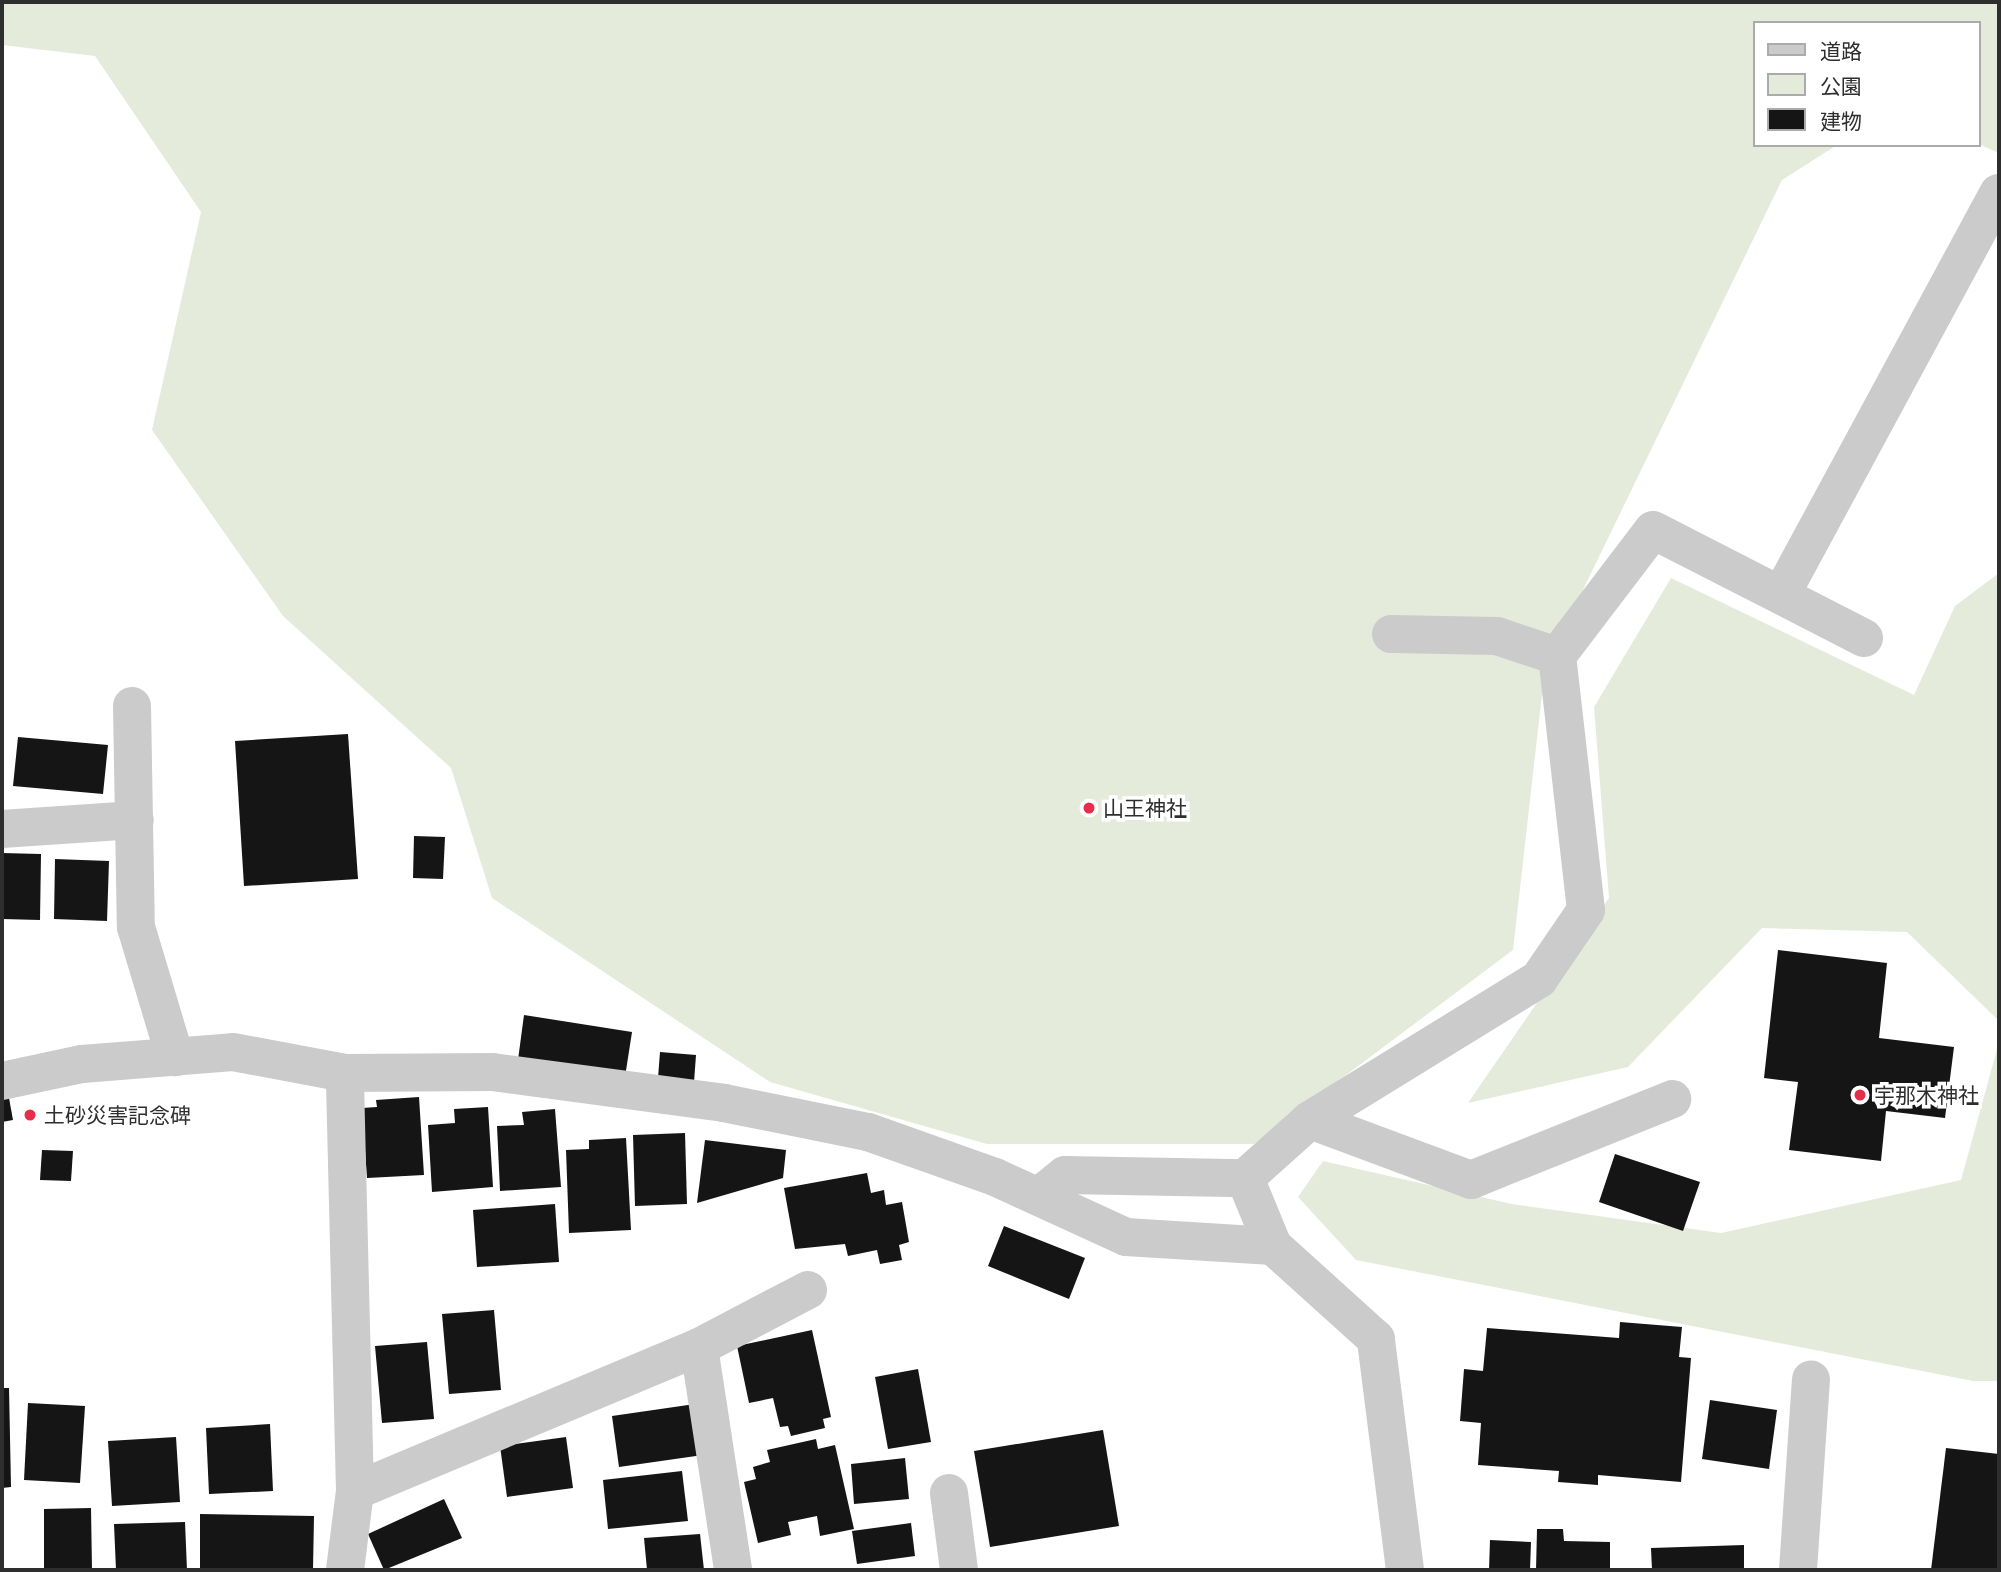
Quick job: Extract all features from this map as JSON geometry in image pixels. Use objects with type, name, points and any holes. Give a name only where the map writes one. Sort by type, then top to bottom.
[{"type":"street","points":[[1781,595],[1997,193]]},
{"type":"street","points":[[1040,1196],[1065,1175],[1245,1178],[1310,1120],[1539,979],[1586,910],[1557,656],[1653,530],[1864,638]]},
{"type":"street","points":[[1391,634],[1497,636],[1557,656]]},
{"type":"street","points":[[132,706],[136,927],[175,1057]]},
{"type":"street","points":[[2,829],[135,820]]},
{"type":"street","points":[[2,1081],[82,1064],[233,1052],[345,1073],[492,1072],[724,1103],[868,1132],[1040,1196],[1126,1237],[1273,1246]]},
{"type":"street","points":[[345,1073],[355,1491],[345,1570]]},
{"type":"street","points":[[1310,1120],[1471,1180],[1672,1099]]},
{"type":"street","points":[[1245,1178],[1273,1246],[1377,1339],[1405,1570]]},
{"type":"street","points":[[355,1491],[699,1347],[808,1290]]},
{"type":"street","points":[[699,1347],[733,1570]]},
{"type":"street","points":[[1798,1570],[1811,1379]]},
{"type":"street","points":[[949,1493],[959,1570]]},
{"type":"green space","points":[[2,2],[1999,2],[1999,153],[1980,145],[1980,21],[1752,21],[1752,147],[1834,147],[1782,180],[1545,668],[1513,950],[1254,1144],[987,1144],[770,1082],[492,898],[451,768],[283,616],[152,430],[201,212],[95,56],[2,45]]},
{"type":"green space","points":[[1999,573],[1999,1021],[1907,932],[1762,928],[1628,1067],[1468,1103],[1609,898],[1594,707],[1671,578],[1914,695],[1955,606]]},
{"type":"green space","points":[[1999,1042],[1999,1381],[1973,1381],[1356,1260],[1298,1197],[1323,1161],[1512,1204],[1721,1233],[1961,1180]]},
{"type":"building","points":[[348,734],[358,879],[244,886],[235,741]]},
{"type":"building","points":[[18,737],[108,745],[103,794],[13,786]]},
{"type":"building","points":[[414,836],[445,837],[443,879],[413,878]]},
{"type":"building","points":[[2,853],[41,854],[40,920],[2,919]]},
{"type":"building","points":[[55,859],[109,861],[107,921],[54,919]]},
{"type":"building","points":[[1778,950],[1887,963],[1879,1038],[1954,1047],[1945,1118],[1886,1111],[1881,1161],[1789,1150],[1798,1082],[1764,1078]]},
{"type":"building","points":[[524,1015],[632,1032],[625,1077],[518,1060]]},
{"type":"building","points":[[660,1052],[696,1055],[694,1082],[658,1078]]},
{"type":"building","points":[[419,1097],[424,1175],[367,1178],[362,1108],[377,1107],[376,1100]]},
{"type":"building","points":[[9,1098],[13,1120],[2,1122],[2,1100]]},
{"type":"building","points":[[488,1107],[493,1187],[432,1192],[428,1125],[455,1123],[454,1109]]},
{"type":"building","points":[[555,1109],[561,1187],[500,1191],[497,1126],[524,1125],[522,1112]]},
{"type":"building","points":[[685,1133],[687,1204],[635,1206],[633,1135]]},
{"type":"building","points":[[626,1138],[631,1230],[569,1233],[566,1150],[589,1149],[589,1140]]},
{"type":"building","points":[[705,1140],[786,1150],[783,1178],[697,1203]]},
{"type":"building","points":[[42,1150],[73,1151],[71,1181],[40,1180]]},
{"type":"building","points":[[1615,1154],[1700,1182],[1683,1231],[1599,1202]]},
{"type":"building","points":[[867,1173],[871,1193],[884,1190],[886,1205],[902,1202],[909,1242],[899,1245],[902,1260],[880,1264],[877,1250],[848,1256],[845,1244],[795,1249],[784,1188]]},
{"type":"building","points":[[555,1204],[559,1262],[477,1267],[473,1210]]},
{"type":"building","points":[[1004,1226],[1085,1258],[1069,1299],[988,1266]]},
{"type":"building","points":[[494,1310],[501,1390],[449,1394],[442,1314]]},
{"type":"building","points":[[1620,1322],[1682,1327],[1679,1357],[1691,1358],[1681,1482],[1598,1475],[1598,1485],[1558,1482],[1559,1471],[1478,1465],[1481,1423],[1460,1421],[1464,1369],[1483,1371],[1487,1328],[1619,1338]]},
{"type":"building","points":[[812,1330],[831,1417],[823,1419],[825,1428],[791,1436],[788,1426],[780,1427],[773,1398],[749,1403],[737,1346]]},
{"type":"building","points":[[427,1342],[434,1419],[382,1423],[375,1346]]},
{"type":"building","points":[[918,1369],[931,1442],[888,1449],[875,1377]]},
{"type":"building","points":[[2,1388],[9,1388],[11,1487],[2,1488]]},
{"type":"building","points":[[1710,1400],[1777,1410],[1769,1469],[1702,1459]]},
{"type":"building","points":[[28,1403],[85,1406],[80,1483],[24,1480]]},
{"type":"building","points":[[695,1404],[703,1455],[619,1467],[612,1416]]},
{"type":"building","points":[[270,1424],[273,1491],[209,1494],[206,1428]]},
{"type":"building","points":[[1103,1430],[1119,1526],[990,1547],[974,1451]]},
{"type":"building","points":[[176,1437],[180,1502],[112,1506],[108,1441]]},
{"type":"building","points":[[566,1437],[573,1488],[507,1497],[500,1446]]},
{"type":"building","points":[[816,1439],[818,1449],[835,1445],[854,1529],[820,1536],[817,1516],[788,1522],[791,1535],[758,1543],[744,1482],[756,1479],[753,1467],[770,1462],[767,1450]]},
{"type":"building","points":[[1946,1448],[1999,1454],[1999,1570],[1931,1570]]},
{"type":"building","points":[[905,1458],[909,1499],[854,1504],[851,1464]]},
{"type":"building","points":[[682,1471],[688,1521],[608,1529],[603,1480]]},
{"type":"building","points":[[444,1499],[462,1538],[384,1570],[368,1534]]},
{"type":"building","points":[[91,1508],[92,1570],[44,1570],[44,1509]]},
{"type":"building","points":[[200,1514],[314,1516],[313,1570],[200,1570]]},
{"type":"building","points":[[185,1522],[187,1570],[116,1570],[114,1524]]},
{"type":"building","points":[[911,1523],[915,1556],[857,1564],[852,1531]]},
{"type":"building","points":[[1537,1529],[1563,1529],[1564,1541],[1610,1542],[1610,1570],[1536,1570]]},
{"type":"building","points":[[700,1534],[704,1570],[647,1570],[644,1538]]},
{"type":"building","points":[[1490,1540],[1531,1542],[1530,1570],[1489,1570]]},
{"type":"building","points":[[1744,1545],[1744,1570],[1652,1570],[1651,1548]]},
{"type":"place","name":"山王神社","points":[[1089,808]]},
{"type":"place","name":"宇那木神社","points":[[1860,1095]]},
{"type":"place","name":"土砂災害記念碑","points":[[30,1115]]}]
